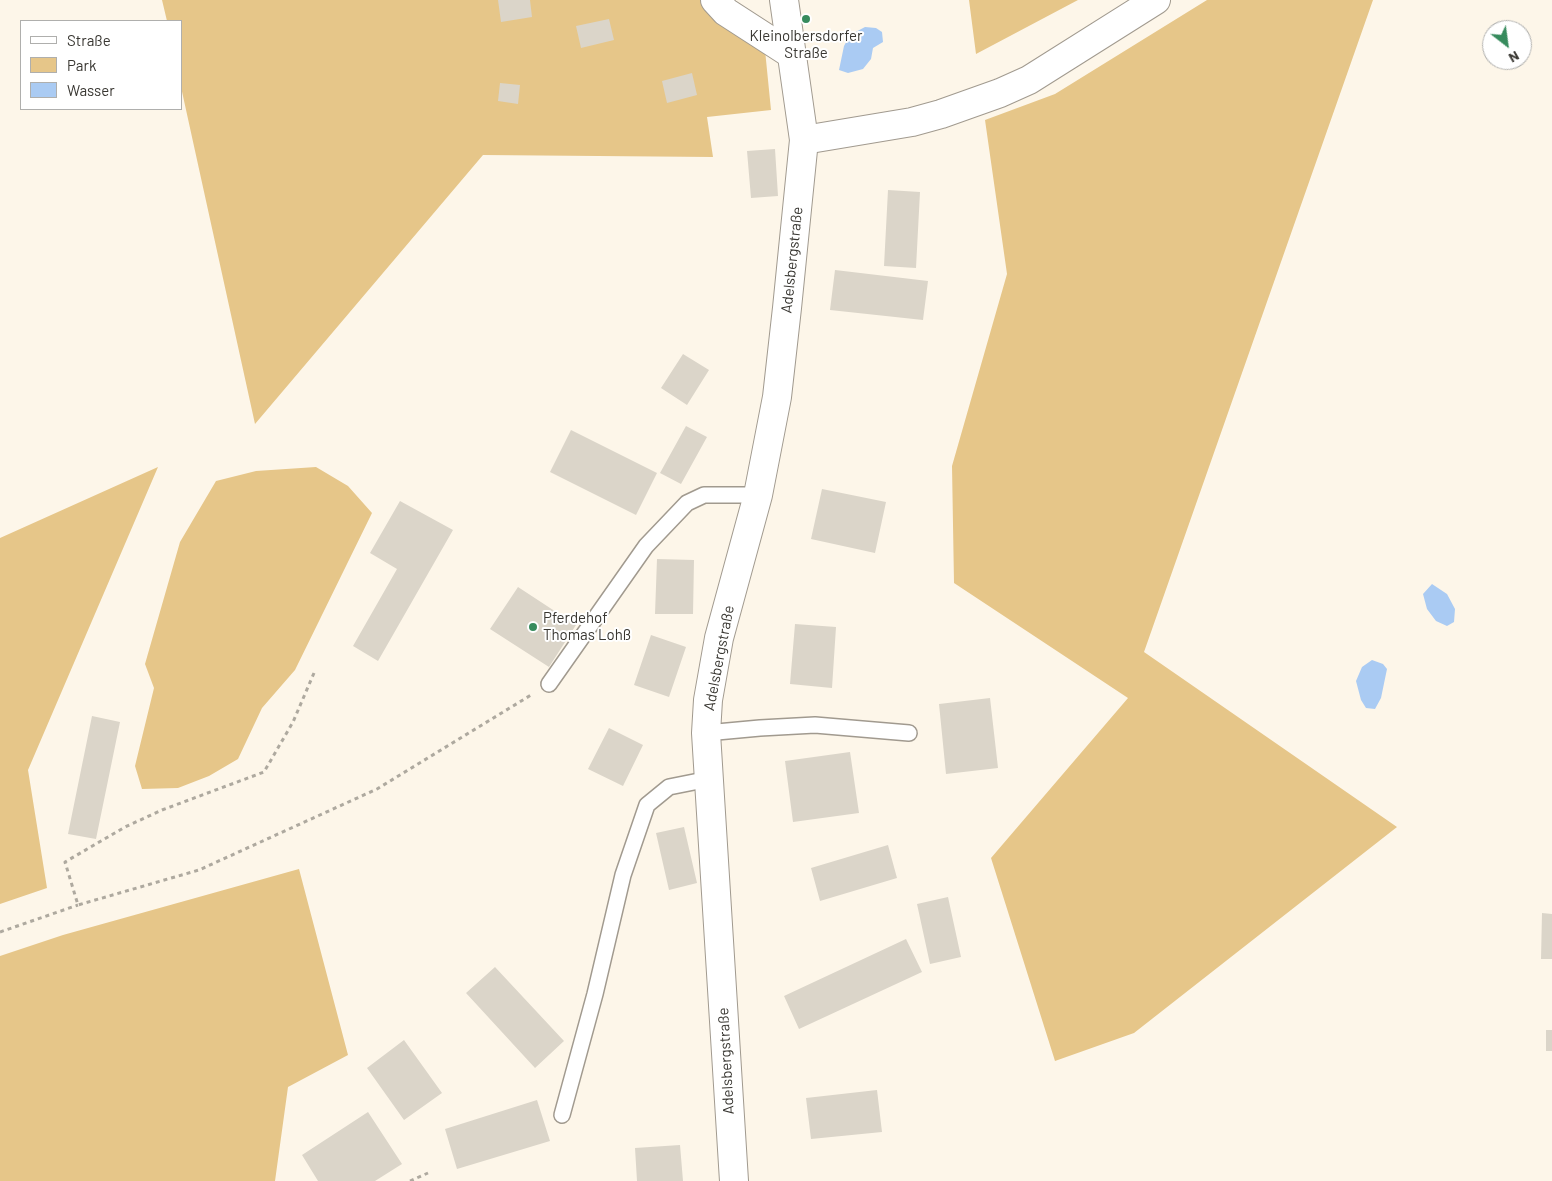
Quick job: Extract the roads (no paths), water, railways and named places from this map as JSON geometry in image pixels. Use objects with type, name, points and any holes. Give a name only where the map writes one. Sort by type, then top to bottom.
[{"type":"street","points":[[715,0],[726,12],[791,54]]},
{"type":"street","name":"Adelsbergstraße","points":[[734,1181],[706,733],[708,700],[719,638],[758,495],[777,397],[804,140],[784,0]]},
{"type":"street","points":[[804,140],[912,122],[1000,94],[1029,80],[1156,0]]},
{"type":"lane","points":[[549,684],[646,546],[687,503],[704,495],[758,495]]},
{"type":"lane","points":[[706,733],[815,724],[909,733]]},
{"type":"lane","points":[[562,1116],[595,994],[623,876],[647,805],[669,786],[709,779]]},
{"type":"water","points":[[865,27],[876,28],[882,32],[883,42],[873,48],[871,59],[863,69],[848,73],[839,70],[844,46],[850,35]]},
{"type":"water","points":[[1432,584],[1447,594],[1455,609],[1454,622],[1447,626],[1436,621],[1427,609],[1423,594]]},
{"type":"water","points":[[1372,660],[1383,664],[1387,669],[1381,698],[1375,709],[1366,708],[1361,700],[1356,681],[1362,667]]},
{"type":"place","name":"Kleinolbersdorfer Straße","points":[[806,19]]},
{"type":"place","name":"Pferdehof Thomas Lohß","points":[[533,627]]}]
